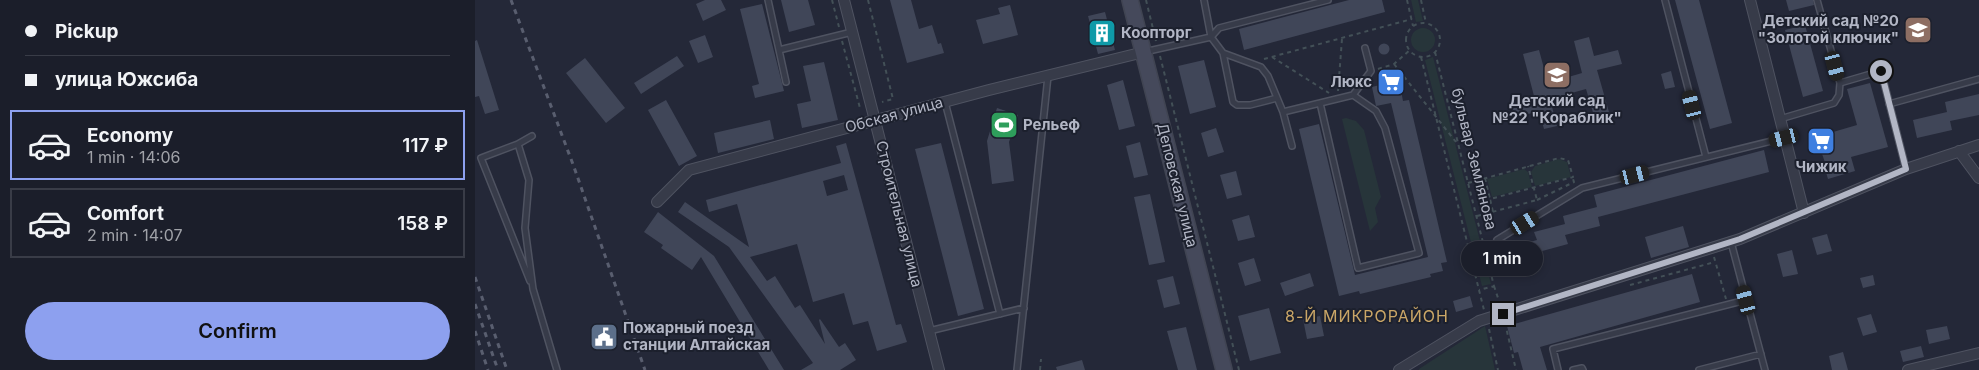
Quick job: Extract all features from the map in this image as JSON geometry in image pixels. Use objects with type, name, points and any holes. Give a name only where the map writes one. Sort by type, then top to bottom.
[{"type":"street","name":"Строительная улица","points":[[844,0],[939,370]]},
{"type":"street","name":"Деповская улица","points":[[1130,0],[1151,50],[1224,370]]},
{"type":"street","points":[[1750,0],[1804,213]]},
{"type":"street","name":"Обская улица","points":[[657,202],[689,170],[945,101],[1151,50]]},
{"type":"street","points":[[1399,370],[1486,319],[1731,242],[1906,169],[1979,145]]},
{"type":"street","points":[[1959,151],[1979,178]]},
{"type":"street","points":[[1908,370],[1979,353]]},
{"type":"lane","points":[[768,0],[787,82]]},
{"type":"lane","points":[[1204,0],[1211,37],[1223,53],[1233,102],[1237,105],[1250,105],[1277,98]]},
{"type":"lane","points":[[1151,50],[1211,37],[1219,28],[1329,0]]},
{"type":"lane","points":[[1665,0],[1705,157]]},
{"type":"lane","points":[[1780,119],[1834,103],[1839,95],[1840,83],[1817,0]]},
{"type":"lane","points":[[779,50],[852,32]]},
{"type":"lane","points":[[1283,112],[1353,95],[1371,71],[1365,48]]},
{"type":"lane","points":[[1223,53],[1253,62],[1261,67],[1268,76],[1283,112],[1292,146]]},
{"type":"lane","points":[[1840,83],[1881,71],[1906,169]]},
{"type":"lane","points":[[1017,370],[1048,76]]},
{"type":"lane","points":[[1889,104],[1979,79]]},
{"type":"lane","points":[[1320,103],[1358,268],[1419,253],[1382,119],[1376,111],[1353,95]]},
{"type":"lane","points":[[945,101],[1000,314]]},
{"type":"lane","points":[[532,136],[518,144],[481,158],[533,289],[557,370]]},
{"type":"lane","points":[[1497,240],[1582,188],[1784,138]]},
{"type":"lane","points":[[518,144],[529,180],[525,228],[533,289]]},
{"type":"lane","points":[[1731,242],[1765,370]]},
{"type":"lane","points":[[1558,370],[1553,349],[1746,300]]},
{"type":"lane","points":[[929,331],[1025,308]]},
{"type":"lane","points":[[1699,370],[1761,354]]},
{"type":"lane","points":[[1573,370],[1582,368],[1583,370]]},
{"type":"path","points":[[1146,0],[1151,50],[1239,370]]},
{"type":"path","points":[[1407,0],[1413,26]]},
{"type":"path","points":[[1421,0],[1426,23]]},
{"type":"path","points":[[1253,62],[1411,19]]},
{"type":"path","points":[[1426,23],[1433,26],[1440,39],[1435,52],[1421,57],[1409,50],[1406,40],[1408,32],[1413,26],[1426,23]]},
{"type":"path","points":[[1272,57],[1337,99],[1342,38]]},
{"type":"path","points":[[1371,71],[1394,64],[1409,50]]},
{"type":"path","name":"бульвар Землянова","points":[[1435,52],[1494,286],[1503,314],[1515,370]]},
{"type":"path","name":"бульвар Землянова","points":[[1421,57],[1499,370]]},
{"type":"path","points":[[1394,64],[1458,144]]},
{"type":"path","points":[[1468,182],[1559,158],[1568,160],[1573,177],[1574,182],[1537,200],[1477,216]]},
{"type":"path","points":[[1528,166],[1537,200]]},
{"type":"path","points":[[1490,199],[1573,177]]},
{"type":"path","points":[[1485,178],[1493,212]]},
{"type":"path","points":[[1712,248],[1728,305]]},
{"type":"path","points":[[1479,290],[1494,286]]},
{"type":"path","points":[[1040,370],[1041,359]]},
{"type":"shaded area","points":[[1411,0],[1418,0],[1423,21],[1416,22]]},
{"type":"shaded area","points":[[1423,28],[1432,31],[1435,40],[1432,49],[1423,52],[1414,49],[1411,40],[1414,31]]},
{"type":"shaded area","points":[[1433,57],[1491,284],[1482,286],[1425,60]]},
{"type":"shaded area","points":[[1346,118],[1356,121],[1364,130],[1381,197],[1375,208],[1378,222],[1370,231],[1342,119]]},
{"type":"shaded area","points":[[1559,159],[1567,162],[1571,177],[1535,186],[1531,172],[1535,166]]},
{"type":"shaded area","points":[[1524,169],[1528,172],[1532,187],[1492,197],[1487,179]]},
{"type":"shaded area","points":[[1485,326],[1495,370],[1419,370],[1419,369]]},
{"type":"building","points":[[705,0],[721,0],[726,10],[703,21],[696,4]]},
{"type":"building","points":[[781,0],[808,0],[815,25],[789,32]]},
{"type":"building","points":[[890,0],[911,0],[919,29],[932,25],[938,44],[941,43],[944,53],[907,63]]},
{"type":"building","points":[[1349,0],[1382,0],[1385,12],[1244,50],[1239,29]]},
{"type":"building","points":[[1675,0],[1699,0],[1732,123],[1710,129]]},
{"type":"building","points":[[1786,0],[1813,0],[1814,5],[1789,11]]},
{"type":"building","points":[[762,4],[784,91],[755,98],[752,86],[759,84],[740,9]]},
{"type":"building","points":[[1010,5],[1018,35],[983,44],[976,20],[1000,14],[998,8]]},
{"type":"building","name":"Коопторг","points":[[1105,12],[1115,50],[1098,54],[1088,16]]},
{"type":"building","points":[[1805,25],[1823,91],[1803,97],[1785,30]]},
{"type":"building","points":[[705,35],[713,57],[698,63],[689,41]]},
{"type":"building","points":[[1589,37],[1594,56],[1618,50],[1622,64],[1597,70],[1609,112],[1594,116],[1586,89],[1550,99],[1557,126],[1544,129],[1539,111],[1514,118],[1510,103],[1534,96],[1523,54],[1539,50],[1548,83],[1582,73],[1574,41]]},
{"type":"building","points":[[477,40],[499,110],[485,114],[479,96],[475,97],[475,41]]},
{"type":"building","points":[[1382,44],[1386,44],[1389,49],[1388,53],[1382,54],[1379,51],[1379,47]]},
{"type":"building","points":[[677,56],[684,66],[641,94],[634,83]]},
{"type":"building","points":[[585,58],[625,108],[606,123],[566,73]]},
{"type":"building","points":[[1204,60],[1216,107],[1190,114],[1178,66]]},
{"type":"building","points":[[824,62],[838,120],[802,128],[797,104],[811,101],[803,66]]},
{"type":"building","points":[[1671,71],[1675,87],[1665,89],[1661,74]]},
{"type":"building","points":[[1123,80],[1135,126],[1119,130],[1107,85]]},
{"type":"building","points":[[1399,80],[1403,101],[1409,100],[1447,262],[1441,263],[1443,271],[1430,274],[1431,277],[1360,294],[1359,291],[1339,296],[1299,129],[1319,124],[1355,275],[1428,257],[1391,103],[1376,106],[1372,87]]},
{"type":"building","points":[[1870,83],[1888,147],[1851,157],[1855,171],[1828,179],[1825,169],[1827,168],[1816,137],[1857,125],[1847,89]]},
{"type":"building","points":[[1979,94],[1979,115],[1950,121],[1952,130],[1917,138],[1913,120],[1947,112],[1945,102]]},
{"type":"building","points":[[666,100],[697,156],[679,166],[648,110]]},
{"type":"building","points":[[997,108],[1018,115],[1009,142],[1014,181],[992,184],[987,141]]},
{"type":"building","points":[[770,120],[774,139],[718,153],[714,133]]},
{"type":"building","points":[[1216,128],[1224,152],[1208,157],[1201,133]]},
{"type":"building","points":[[1140,142],[1148,175],[1134,178],[1126,146]]},
{"type":"building","points":[[846,143],[896,325],[901,324],[907,342],[877,351],[868,321],[853,325],[844,293],[813,302],[797,244],[750,257],[767,281],[775,276],[795,308],[800,305],[825,344],[820,319],[839,347],[845,343],[856,360],[840,370],[801,370],[813,363],[729,247],[678,212],[685,202],[749,247],[737,204],[709,212],[706,200],[841,163],[836,146]],"holes":[[[844,175],[848,190],[827,196],[823,181]]]},
{"type":"building","points":[[941,143],[984,309],[958,316],[915,149]]},
{"type":"building","points":[[1764,150],[1769,172],[1598,217],[1600,226],[1565,235],[1568,244],[1535,253],[1537,261],[1505,270],[1499,250],[1537,240],[1534,232],[1565,224],[1563,216],[1597,207],[1594,195]]},
{"type":"building","points":[[1236,171],[1242,195],[1227,199],[1220,175]]},
{"type":"building","points":[[1150,194],[1165,262],[1149,265],[1134,197]]},
{"type":"building","points":[[658,212],[714,256],[784,370],[769,370],[701,257],[692,270],[661,248],[663,245],[644,232]]},
{"type":"building","points":[[1249,215],[1255,237],[1238,241],[1232,220]]},
{"type":"building","points":[[1683,226],[1689,247],[1651,258],[1645,237]]},
{"type":"building","points":[[1827,234],[1832,251],[1817,255],[1812,238]]},
{"type":"building","points":[[1792,250],[1798,274],[1783,277],[1777,254]]},
{"type":"building","points":[[1254,258],[1261,281],[1245,286],[1238,263]]},
{"type":"building","points":[[1310,273],[1314,286],[1285,296],[1280,283]]},
{"type":"building","points":[[1692,274],[1700,302],[1540,347],[1547,370],[1523,370],[1518,352],[1514,353],[1507,326]]},
{"type":"building","points":[[1873,275],[1875,285],[1863,288],[1860,278]]},
{"type":"building","points":[[1173,276],[1180,304],[1164,308],[1157,280]]},
{"type":"building","points":[[1470,296],[1473,307],[1456,312],[1453,301]]},
{"type":"building","points":[[1269,308],[1281,353],[1250,361],[1238,316]]},
{"type":"building","points":[[1871,314],[1877,332],[1863,336],[1857,318]]},
{"type":"building","points":[[1320,316],[1324,336],[1307,339],[1303,319]]},
{"type":"building","points":[[1947,326],[1950,339],[1929,344],[1926,330]]},
{"type":"building","points":[[1186,327],[1197,370],[1178,370],[1167,331]]},
{"type":"building","points":[[1921,346],[1924,357],[1903,362],[1900,351]]},
{"type":"building","points":[[1843,352],[1848,370],[1832,370],[1829,356]]},
{"type":"building","points":[[1082,360],[1085,370],[1057,370],[1056,367]]},
{"type":"railway","points":[[511,0],[574,167],[645,370]]},
{"type":"railway","points":[[475,277],[507,370]]},
{"type":"railway","points":[[475,304],[498,370]]},
{"type":"railway","points":[[475,331],[488,370]]},
{"type":"place","name":"Детский сад №20 \"Золотой ключик\"","points":[[1918,30]]},
{"type":"place","name":"Коопторг","points":[[1102,33]]},
{"type":"place","name":"Детский сад №22 \"Кораблик\"","points":[[1557,75]]},
{"type":"place","name":"Люкс","points":[[1391,82]]},
{"type":"place","name":"Рельеф","points":[[1004,125]]},
{"type":"place","name":"Чижик","points":[[1821,141]]},
{"type":"place","name":"Пожарный поезд станции Алтайская","points":[[604,337]]},
{"type":"district","name":"8-Й МИКРОРАЙОН","points":[[1367,316]]},
{"type":"route","points":[[1503,314],[1740,239],[1906,169],[1881,71]]}]
